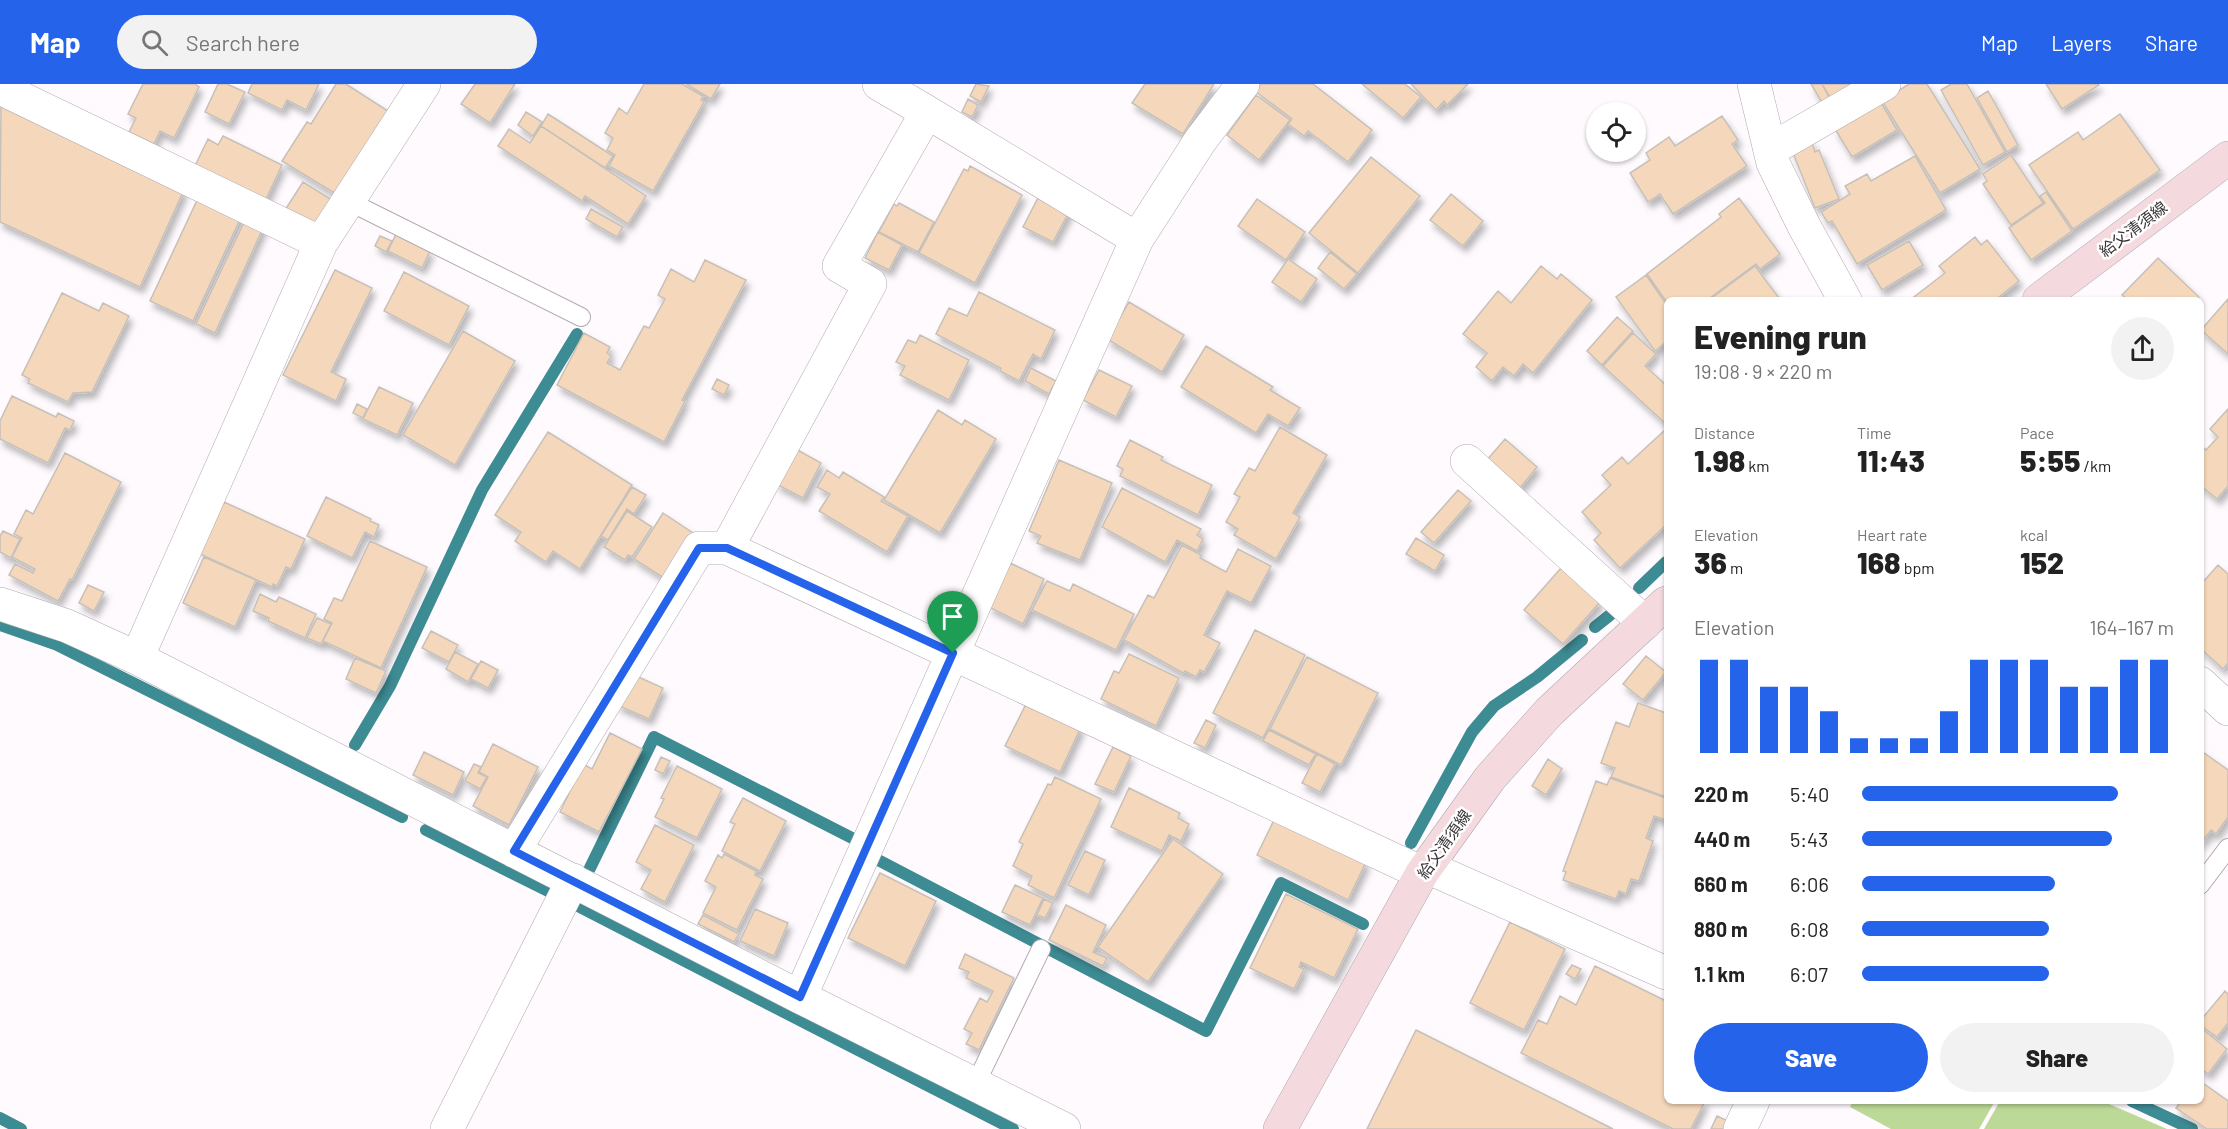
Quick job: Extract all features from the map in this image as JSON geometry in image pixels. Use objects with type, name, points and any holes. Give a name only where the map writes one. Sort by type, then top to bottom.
[{"type":"main road","name":"給父清須線","points":[[2043,297],[2228,158]]},
{"type":"main road","name":"給父清須線","points":[[1280,1129],[1424,870],[1490,778],[1549,712],[1656,613]]},
{"type":"street","points":[[137,658],[321,243],[424,84]]},
{"type":"street","points":[[879,84],[1137,239]]},
{"type":"street","points":[[800,997],[1137,239],[1200,141],[1243,84]]},
{"type":"street","points":[[1754,84],[1773,163],[1804,226],[1843,297]]},
{"type":"street","points":[[1770,150],[1884,84]]},
{"type":"street","points":[[0,88],[321,243]]},
{"type":"street","points":[[727,548],[870,284],[839,266],[927,112]]},
{"type":"street","points":[[1467,461],[1656,613]]},
{"type":"street","points":[[514,851],[699,548],[727,548],[1424,870],[1664,973]]},
{"type":"street","points":[[0,604],[67,626],[137,658],[800,997],[1064,1129]]},
{"type":"street","points":[[2204,687],[2228,709]]},
{"type":"street","points":[[447,1129],[573,880]]},
{"type":"street","points":[[1740,1129],[1752,1104]]},
{"type":"lane","points":[[348,201],[581,317]]},
{"type":"lane","points":[[2204,880],[2228,848]]},
{"type":"lane","points":[[975,1085],[1041,949]]},
{"type":"green space","points":[[1852,1104],[1993,1104],[1979,1129],[1891,1129],[1850,1107]]},
{"type":"green space","points":[[1998,1104],[2109,1104],[2167,1129],[1984,1129]]},
{"type":"building","points":[[143,84],[195,84],[199,87],[174,138],[160,131],[154,144],[129,132],[136,118],[128,114]]},
{"type":"building","points":[[218,84],[227,84],[245,92],[229,124],[205,112]]},
{"type":"building","points":[[252,84],[319,84],[306,110],[287,100],[282,110],[248,93]]},
{"type":"building","points":[[336,84],[346,84],[388,111],[336,194],[282,161],[307,122],[311,124]]},
{"type":"building","points":[[475,84],[515,84],[490,123],[461,104]]},
{"type":"building","points":[[644,84],[682,84],[703,96],[701,100],[704,102],[653,191],[609,166],[615,155],[607,150],[613,138],[605,133],[619,108],[627,114]]},
{"type":"building","points":[[686,84],[720,84],[711,99]]},
{"type":"building","points":[[976,84],[989,86],[981,102],[970,96]]},
{"type":"building","points":[[1145,84],[1214,84],[1183,134],[1132,103]]},
{"type":"building","points":[[1261,84],[1313,84],[1372,130],[1348,162],[1308,131],[1304,136],[1288,124],[1292,119],[1255,91]]},
{"type":"building","points":[[1362,84],[1405,84],[1421,97],[1403,118]]},
{"type":"building","points":[[1411,84],[1468,84],[1447,105],[1444,101],[1436,110]]},
{"type":"building","points":[[1811,84],[1822,84],[1831,101],[1824,106]]},
{"type":"building","points":[[1822,84],[1862,84],[1832,101]]},
{"type":"building","points":[[1909,84],[1927,84],[1980,169],[1940,193],[1882,101]]},
{"type":"building","points":[[1951,84],[1967,84],[2005,152],[1983,165],[1941,90]]},
{"type":"building","points":[[2046,84],[2098,84],[2099,85],[2062,109]]},
{"type":"building","points":[[1988,91],[2018,145],[2007,152],[1977,98]]},
{"type":"building","points":[[1256,95],[1290,120],[1259,160],[1227,135]]},
{"type":"building","points":[[968,99],[978,105],[972,117],[962,112]]},
{"type":"building","points":[[1880,101],[1897,130],[1852,157],[1835,129]]},
{"type":"building","points":[[1,105],[184,190],[140,287],[0,222]]},
{"type":"building","points":[[526,112],[542,122],[533,136],[518,125]]},
{"type":"building","points":[[548,114],[613,156],[605,168],[541,126]]},
{"type":"building","points":[[2120,114],[2160,170],[2073,229],[2029,165],[2078,132],[2083,140]]},
{"type":"building","points":[[1722,116],[1738,140],[1732,144],[1747,166],[1673,214],[1660,194],[1648,202],[1630,173],[1650,160],[1646,153],[1669,137],[1675,146]]},
{"type":"building","points":[[541,126],[646,196],[628,224],[585,196],[582,201],[498,146],[509,129],[530,143]]},
{"type":"building","points":[[223,136],[282,165],[266,199],[194,168],[208,139],[218,145]]},
{"type":"building","points":[[1811,140],[1815,152],[1819,150],[1839,199],[1815,208],[1791,148]]},
{"type":"building","points":[[2011,155],[2043,203],[2011,225],[1983,184],[1987,181],[1983,174]]},
{"type":"building","points":[[1915,156],[1946,210],[1857,264],[1832,221],[1828,223],[1821,212],[1850,194],[1845,186],[1867,174],[1871,181]]},
{"type":"building","points":[[1371,157],[1420,196],[1358,273],[1309,233]]},
{"type":"building","points":[[970,166],[1022,195],[975,283],[919,253],[964,169],[968,171]]},
{"type":"building","points":[[303,182],[332,200],[313,228],[285,210]]},
{"type":"building","points":[[2046,192],[2072,231],[2031,260],[2009,228],[2045,203],[2040,196]]},
{"type":"building","points":[[1040,194],[1070,210],[1053,242],[1023,227]]},
{"type":"building","points":[[1451,194],[1483,221],[1463,246],[1430,220]]},
{"type":"building","points":[[199,196],[242,215],[193,321],[150,301]]},
{"type":"building","points":[[1739,198],[1780,254],[1760,269],[1756,264],[1711,297],[1664,298],[1647,274],[1721,217],[1719,214]]},
{"type":"building","points":[[1257,199],[1305,232],[1286,260],[1238,226]]},
{"type":"building","points":[[899,203],[934,222],[918,252],[879,232],[894,204],[897,206]]},
{"type":"building","points":[[591,209],[623,227],[617,237],[586,219]]},
{"type":"building","points":[[246,218],[264,226],[215,333],[196,324]]},
{"type":"building","points":[[878,232],[902,245],[889,270],[865,258]]},
{"type":"building","points":[[396,234],[430,251],[422,268],[388,251]]},
{"type":"building","points":[[380,236],[392,241],[386,252],[375,246]]},
{"type":"building","points":[[1975,237],[1981,245],[1987,240],[2019,281],[1999,297],[1914,297],[1945,273],[1939,266]]},
{"type":"building","points":[[1909,241],[1923,265],[1882,290],[1867,265]]},
{"type":"building","points":[[1330,252],[1357,274],[1344,289],[1318,268]]},
{"type":"building","points":[[2158,258],[2199,297],[2124,297],[2122,295]]},
{"type":"building","points":[[1288,259],[1317,279],[1301,302],[1272,282]]},
{"type":"building","points":[[705,260],[746,280],[682,400],[685,401],[664,442],[557,385],[584,333],[610,347],[607,353],[611,356],[607,363],[620,370],[644,326],[649,328],[665,299],[658,295],[671,269],[694,282]]},
{"type":"building","points":[[1541,266],[1557,279],[1561,274],[1592,300],[1533,373],[1523,364],[1514,376],[1503,367],[1492,381],[1476,367],[1487,353],[1463,334],[1498,291],[1511,303]]},
{"type":"building","points":[[1755,266],[1778,297],[1713,297]]},
{"type":"building","points":[[335,270],[372,288],[331,372],[346,379],[336,401],[283,375]]},
{"type":"building","points":[[404,272],[469,306],[449,345],[384,311]]},
{"type":"building","points":[[1646,275],[1664,301],[1664,344],[1655,351],[1616,297]]},
{"type":"building","points":[[979,292],[1055,330],[1041,359],[1033,354],[1019,381],[1000,371],[1001,368],[936,334],[949,308],[967,316]]},
{"type":"building","points":[[62,293],[99,311],[103,303],[129,316],[92,392],[73,393],[68,402],[28,383],[30,379],[22,375]]},
{"type":"building","points":[[2228,299],[2228,354],[2204,333],[2204,327]]},
{"type":"building","points":[[1129,302],[1184,335],[1162,372],[1107,339]]},
{"type":"building","points":[[1617,317],[1633,331],[1602,365],[1587,351]]},
{"type":"building","points":[[463,331],[515,361],[455,465],[403,435]]},
{"type":"building","points":[[1633,333],[1656,354],[1645,366],[1664,383],[1664,422],[1603,366]]},
{"type":"building","points":[[920,335],[969,360],[949,400],[900,375],[905,366],[896,362],[908,340],[916,343]]},
{"type":"building","points":[[1206,346],[1273,387],[1270,390],[1300,408],[1288,426],[1268,414],[1256,433],[1181,387]]},
{"type":"building","points":[[1031,368],[1056,381],[1049,394],[1025,381]]},
{"type":"building","points":[[1099,370],[1132,386],[1116,417],[1083,400]]},
{"type":"building","points":[[717,379],[729,385],[724,395],[712,389]]},
{"type":"building","points":[[379,387],[413,403],[397,435],[363,419]]},
{"type":"building","points":[[12,396],[56,417],[58,413],[74,421],[70,430],[65,428],[48,463],[0,439],[0,421]]},
{"type":"building","points":[[357,404],[367,409],[363,418],[353,413]]},
{"type":"building","points":[[2228,409],[2228,486],[2217,499],[2204,488],[2204,448],[2206,450],[2218,437],[2210,429]]},
{"type":"building","points":[[938,410],[962,425],[965,420],[996,439],[940,533],[884,500]]},
{"type":"building","points":[[1280,427],[1327,455],[1293,513],[1300,517],[1276,559],[1234,535],[1238,529],[1226,522],[1240,497],[1234,494],[1249,468],[1255,471]]},
{"type":"building","points":[[1664,431],[1664,527],[1620,568],[1594,540],[1601,533],[1582,512],[1611,485],[1602,475],[1622,457],[1628,464]]},
{"type":"building","points":[[548,432],[632,485],[580,569],[553,551],[546,562],[515,541],[521,532],[495,515]]},
{"type":"building","points":[[1505,439],[1537,467],[1520,488],[1487,460]]},
{"type":"building","points":[[1130,440],[1163,457],[1161,460],[1212,485],[1198,515],[1120,476],[1123,469],[1117,466]]},
{"type":"building","points":[[794,448],[821,463],[803,498],[776,484]]},
{"type":"building","points":[[65,453],[121,482],[72,580],[70,579],[58,601],[9,575],[15,564],[33,573],[35,569],[12,557],[22,538],[14,534],[26,510],[33,514]]},
{"type":"building","points":[[1059,460],[1112,483],[1080,560],[1037,543],[1041,536],[1029,531]]},
{"type":"building","points":[[827,470],[839,478],[843,472],[884,497],[881,501],[908,516],[887,552],[819,511],[830,494],[817,487]]},
{"type":"building","points":[[632,487],[646,495],[634,514],[627,509],[608,540],[601,536]]},
{"type":"building","points":[[1122,488],[1201,529],[1197,535],[1203,539],[1197,551],[1177,540],[1165,562],[1102,527]]},
{"type":"building","points":[[1458,490],[1471,501],[1434,543],[1421,532]]},
{"type":"building","points":[[326,497],[379,525],[374,537],[365,532],[352,558],[307,536]]},
{"type":"building","points":[[224,502],[305,539],[291,569],[286,567],[277,586],[273,584],[272,587],[200,554]]},
{"type":"building","points":[[627,511],[652,527],[632,557],[628,555],[625,560],[604,547]]},
{"type":"building","points":[[663,513],[693,533],[664,578],[634,559]]},
{"type":"building","points":[[3,531],[20,539],[11,558],[0,552],[0,536]]},
{"type":"building","points":[[1416,538],[1444,555],[1435,571],[1406,554]]},
{"type":"building","points":[[370,541],[427,567],[381,668],[323,641],[332,623],[324,619],[334,598],[342,601]]},
{"type":"building","points":[[1182,545],[1226,572],[1238,549],[1271,566],[1251,603],[1227,591],[1204,635],[1220,643],[1204,672],[1200,670],[1196,677],[1185,671],[1183,673],[1124,640],[1148,595],[1154,598]]},
{"type":"building","points":[[204,557],[256,580],[235,627],[183,603]]},
{"type":"building","points":[[1010,563],[1044,579],[1023,624],[989,607]]},
{"type":"building","points":[[2218,565],[2228,574],[2228,663],[2223,669],[2204,652],[2204,581]]},
{"type":"building","points":[[1561,568],[1600,602],[1563,644],[1524,610]]},
{"type":"building","points":[[1047,581],[1070,591],[1073,584],[1134,614],[1116,650],[1032,610]]},
{"type":"building","points":[[88,585],[104,592],[94,611],[79,603]]},
{"type":"building","points":[[260,594],[276,602],[279,597],[316,614],[305,638],[268,621],[269,618],[253,611]]},
{"type":"building","points":[[317,618],[331,624],[321,644],[307,638]]},
{"type":"building","points":[[1255,630],[1305,655],[1263,738],[1213,713]]},
{"type":"building","points":[[431,631],[458,645],[449,662],[422,648]]},
{"type":"building","points":[[455,652],[478,664],[468,682],[446,669]]},
{"type":"building","points":[[1129,654],[1179,678],[1156,726],[1101,699],[1114,671],[1119,673]]},
{"type":"building","points":[[1646,656],[1664,670],[1664,674],[1643,700],[1623,684]]},
{"type":"building","points":[[1307,657],[1378,693],[1341,765],[1270,729]]},
{"type":"building","points":[[355,658],[386,671],[376,693],[346,679]]},
{"type":"building","points":[[481,661],[498,670],[488,688],[471,679]]},
{"type":"building","points":[[632,674],[663,688],[649,719],[617,705]]},
{"type":"building","points":[[1028,700],[1081,727],[1060,772],[1005,746]]},
{"type":"building","points":[[1638,703],[1664,712],[1664,796],[1611,777],[1615,768],[1601,763],[1616,722],[1629,727]]},
{"type":"building","points":[[1206,720],[1216,725],[1205,748],[1194,743]]},
{"type":"building","points":[[1269,730],[1316,754],[1309,765],[1263,741]]},
{"type":"building","points":[[610,733],[642,749],[599,832],[560,812],[583,764],[592,769]]},
{"type":"building","points":[[493,744],[538,767],[509,825],[473,806],[488,777],[479,772]]},
{"type":"building","points":[[1113,747],[1131,756],[1114,792],[1095,784]]},
{"type":"building","points":[[424,752],[464,772],[453,795],[413,775]]},
{"type":"building","points":[[2204,753],[2228,770],[2228,817],[2216,834],[2211,830],[2204,839]]},
{"type":"building","points":[[1317,754],[1335,764],[1320,792],[1302,783]]},
{"type":"building","points":[[661,757],[670,761],[663,774],[655,770]]},
{"type":"building","points":[[1548,759],[1562,769],[1546,795],[1532,786]]},
{"type":"building","points":[[474,764],[481,767],[478,773],[487,777],[480,789],[465,781]]},
{"type":"building","points":[[677,766],[722,789],[697,838],[655,817],[664,799],[661,798]]},
{"type":"building","points":[[1055,777],[1101,799],[1054,898],[1028,885],[1032,876],[1013,866],[1023,844],[1019,842],[1048,784],[1051,785]]},
{"type":"building","points":[[1610,778],[1664,797],[1664,819],[1654,816],[1646,838],[1653,841],[1639,881],[1631,879],[1626,894],[1619,891],[1616,899],[1563,880],[1566,872],[1563,871],[1596,781],[1607,785]]},
{"type":"building","points":[[1129,788],[1180,813],[1178,818],[1189,824],[1181,841],[1169,835],[1162,851],[1111,827]]},
{"type":"building","points":[[743,798],[786,821],[760,871],[722,851],[735,824],[730,822]]},
{"type":"building","points":[[1275,818],[1366,862],[1348,900],[1257,855]]},
{"type":"building","points":[[655,825],[694,845],[665,902],[641,889],[651,870],[636,862]]},
{"type":"building","points":[[1173,839],[1223,874],[1148,982],[1098,947]]},
{"type":"building","points":[[1085,851],[1105,860],[1089,895],[1068,885]]},
{"type":"building","points":[[724,854],[756,871],[755,875],[763,879],[737,930],[703,913],[716,887],[705,881],[718,855],[722,858]]},
{"type":"building","points":[[880,873],[936,901],[905,966],[848,938]]},
{"type":"building","points":[[1015,885],[1043,898],[1030,925],[1002,912]]},
{"type":"building","points":[[1286,894],[1358,929],[1334,978],[1301,962],[1299,967],[1304,969],[1294,989],[1250,968]]},
{"type":"building","points":[[1044,899],[1053,903],[1045,918],[1037,915]]},
{"type":"building","points":[[1066,905],[1106,925],[1093,952],[1107,958],[1103,966],[1049,940]]},
{"type":"building","points":[[755,909],[788,923],[774,956],[740,941]]},
{"type":"building","points":[[703,915],[739,934],[734,942],[698,924]]},
{"type":"building","points":[[1510,922],[1565,949],[1524,1030],[1470,1003]]},
{"type":"building","points":[[965,954],[1014,978],[979,1050],[966,1044],[972,1033],[964,1029],[980,998],[987,1002],[993,991],[966,978],[969,972],[959,968]]},
{"type":"building","points":[[1572,965],[1581,969],[1575,979],[1566,974]]},
{"type":"building","points":[[1595,966],[1664,1000],[1664,1104],[1704,1104],[1691,1129],[1673,1129],[1521,1053],[1538,1020],[1547,1024],[1560,996],[1576,1005]]},
{"type":"building","points":[[2225,991],[2228,994],[2228,1023],[2217,1037],[2204,1028],[2204,1016]]},
{"type":"building","points":[[1416,1030],[1613,1129],[1367,1129]]},
{"type":"building","points":[[2204,1030],[2227,1049],[2208,1074],[2204,1071]]},
{"type":"building","points":[[2204,1084],[2228,1101],[2228,1129],[2207,1129],[2176,1108],[2179,1104],[2204,1104]]},
{"type":"building","points":[[1717,1116],[1728,1121],[1724,1129],[1711,1129]]},
{"type":"waterway","points":[[355,745],[390,686],[482,490],[577,334]]},
{"type":"waterway","points":[[1639,588],[1664,564]]},
{"type":"waterway","points":[[1595,627],[1610,615]]},
{"type":"waterway","points":[[0,625],[55,644],[402,817]]},
{"type":"waterway","points":[[1411,843],[1472,732],[1494,706],[1537,677],[1582,640]]},
{"type":"waterway","points":[[590,868],[654,737],[852,838]]},
{"type":"waterway","points":[[426,830],[554,894]]},
{"type":"waterway","points":[[880,861],[1206,1031],[1281,883],[1363,924]]},
{"type":"waterway","points":[[574,904],[1013,1129]]},
{"type":"waterway","points":[[2138,1104],[2192,1129]]},
{"type":"waterway","points":[[0,1118],[21,1129]]},
{"type":"route","points":[[699,548],[727,548],[953,653],[800,997],[514,851],[699,548]]}]
